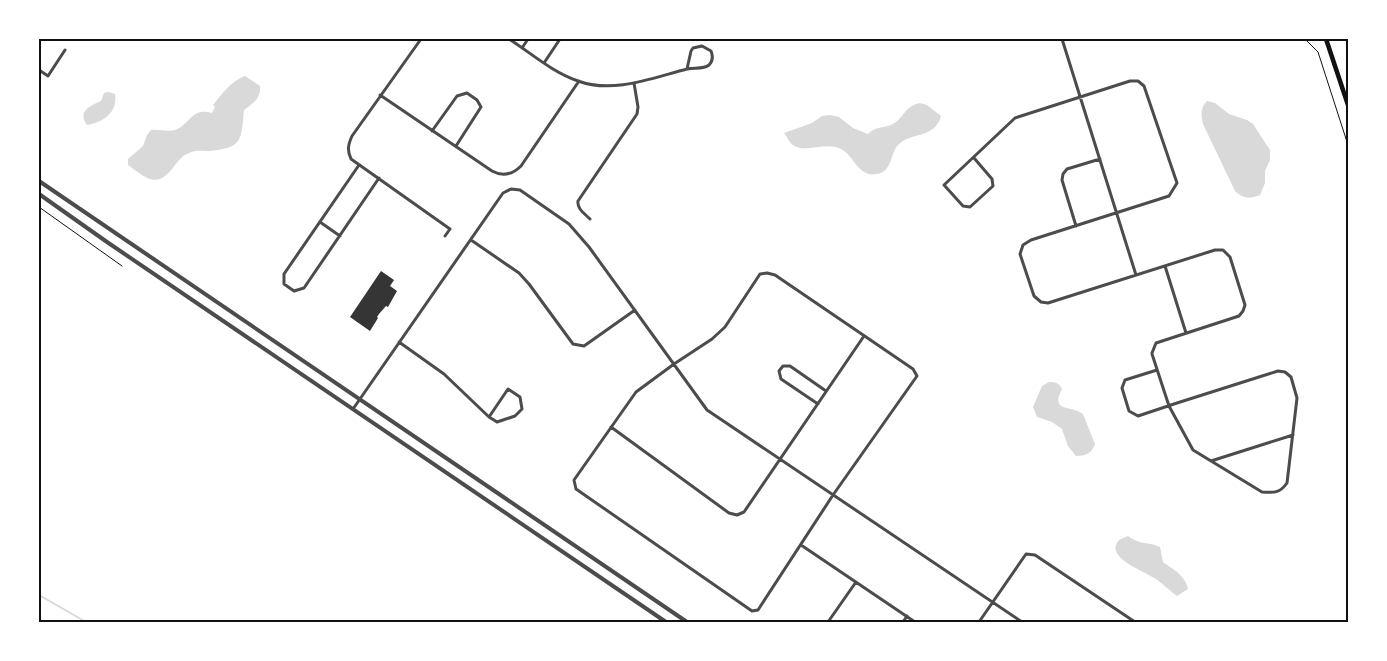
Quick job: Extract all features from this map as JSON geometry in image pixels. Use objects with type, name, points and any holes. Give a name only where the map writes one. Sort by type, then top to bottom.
[{"type":"main road","points":[[1326,39],[1348,106]]},
{"type":"street","points":[[421,39],[348,144],[349,154],[359,165],[450,228],[445,236]]},
{"type":"street","points":[[509,39],[553,69],[579,81],[614,85],[634,83],[687,69],[705,67],[712,58],[710,51],[702,46],[693,48],[687,69]]},
{"type":"street","points":[[522,48],[528,39]]},
{"type":"street","points":[[544,63],[560,39]]},
{"type":"street","points":[[992,39],[1008,39]]},
{"type":"street","points":[[1062,39],[1136,275]]},
{"type":"street","points":[[39,70],[48,76],[65,50]]},
{"type":"street","points":[[974,158],[992,179],[993,186],[970,207],[963,206],[944,185],[1015,118],[1130,80],[1138,81],[1144,86],[1177,183],[1169,196],[1031,240],[1023,245],[1020,254],[1034,296],[1041,302],[1048,303],[1215,250],[1223,250],[1230,257],[1245,305],[1243,311],[1238,316],[1156,343],[1152,353],[1168,406],[1192,450],[1262,492],[1272,493],[1282,490],[1287,483],[1297,398],[1290,377],[1285,372],[1278,371],[1168,406],[1138,416],[1129,411],[1122,388],[1125,380],[1157,370]]},
{"type":"street","points":[[380,96],[499,175],[516,172],[579,81]]},
{"type":"street","points":[[590,218],[580,210],[577,205],[578,200],[637,114],[638,107],[634,83]]},
{"type":"street","points":[[432,131],[457,96],[467,93],[477,100],[480,107],[456,146]]},
{"type":"street","points":[[1076,226],[1062,180],[1063,174],[1067,169],[1100,159]]},
{"type":"street","points":[[359,165],[284,274],[284,284],[294,291],[304,288],[379,178]]},
{"type":"street","points":[[39,181],[687,622]]},
{"type":"street","points":[[352,410],[503,193],[511,189],[520,190],[569,224],[589,247],[707,410],[1022,622]]},
{"type":"street","points":[[39,194],[352,410],[666,622]]},
{"type":"street","points":[[320,222],[340,236]]},
{"type":"street","points":[[471,240],[519,273],[530,284],[573,344],[584,346],[635,310]]},
{"type":"street","points":[[1165,266],[1186,333]]},
{"type":"street","points":[[767,273],[774,274],[913,368],[917,376],[833,495],[758,610],[752,611],[576,489],[574,480],[636,392],[674,364],[712,339],[725,327],[760,274],[767,273]]},
{"type":"street","points":[[611,427],[729,513],[737,515],[744,512],[864,336]]},
{"type":"street","points":[[399,342],[444,374],[488,417],[497,422],[515,416],[522,409],[520,397],[508,389],[488,417]]},
{"type":"street","points":[[818,404],[782,379],[779,371],[782,366],[790,366],[826,391]]},
{"type":"street","points":[[1210,461],[1293,435]]},
{"type":"street","points":[[801,545],[915,622]]},
{"type":"street","points":[[979,622],[1026,554],[1035,555],[1135,622]]},
{"type":"street","points":[[828,622],[856,582]]},
{"type":"street","points":[[903,622],[907,616]]},
{"type":"path","points":[[1305,39],[1318,52],[1348,145]]},
{"type":"path","points":[[39,207],[122,266]]},
{"type":"shaded area","points":[[245,76],[260,86],[260,90],[256,100],[244,110],[241,136],[234,145],[219,150],[191,152],[183,156],[169,173],[158,180],[141,175],[128,165],[128,159],[143,146],[151,130],[175,130],[199,112],[212,113],[215,107],[213,105],[223,92],[235,81]]},
{"type":"shaded area","points":[[104,93],[115,94],[112,111],[99,122],[87,125],[83,116],[86,110],[101,101]]},
{"type":"shaded area","points":[[1207,101],[1215,103],[1229,114],[1253,124],[1270,150],[1270,160],[1265,171],[1265,183],[1260,195],[1247,197],[1241,196],[1235,191],[1203,124],[1203,106]]},
{"type":"shaded area","points":[[920,103],[927,105],[941,116],[938,124],[928,132],[909,138],[898,145],[888,166],[882,173],[865,173],[846,152],[835,147],[798,147],[792,144],[784,133],[812,123],[822,116],[830,115],[839,117],[853,128],[868,134],[876,129],[891,125],[907,110]]},
{"type":"shaded area","points":[[1049,382],[1057,383],[1062,389],[1058,402],[1060,405],[1083,414],[1095,444],[1088,453],[1076,456],[1068,446],[1062,429],[1052,422],[1037,417],[1033,407],[1042,386]]},
{"type":"shaded area","points":[[1128,536],[1137,541],[1160,547],[1163,562],[1182,576],[1188,589],[1177,596],[1156,579],[1124,561],[1116,550],[1116,545],[1119,540]]},
{"type":"building","points":[[381,271],[394,280],[390,286],[397,291],[388,307],[386,306],[379,314],[370,331],[350,317]]},
{"type":"waterway","points":[[39,595],[86,622]]}]
